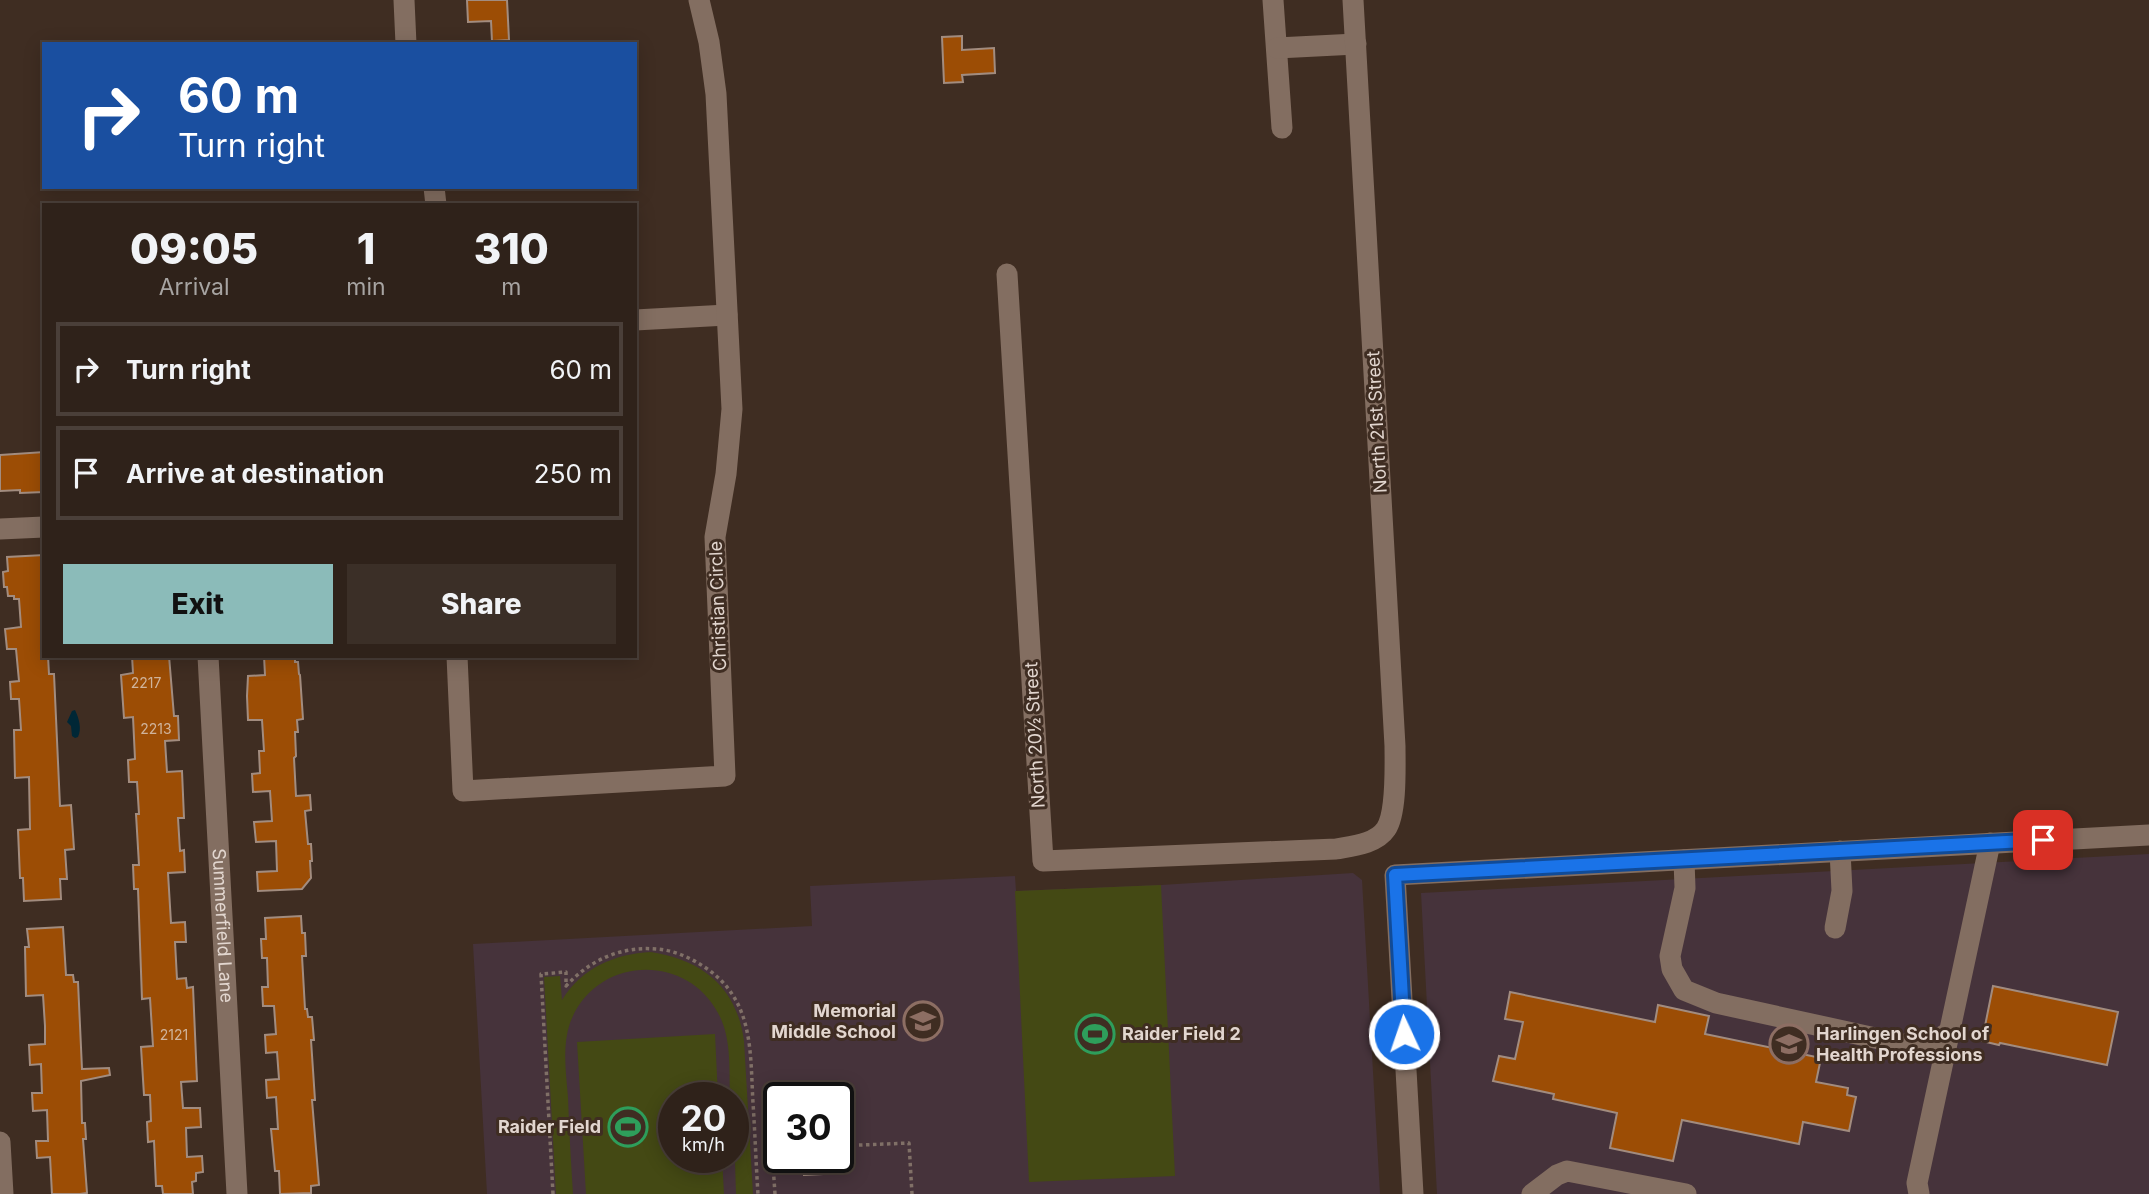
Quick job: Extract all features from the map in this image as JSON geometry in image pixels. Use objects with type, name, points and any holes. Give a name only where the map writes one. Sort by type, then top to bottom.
[{"type":"street","points":[[404,0],[406,42]]},
{"type":"street","name":"Christian Circle","points":[[457,658],[463,791],[724,776],[715,537],[726,474],[732,409],[716,94],[709,42],[699,0]]},
{"type":"street","points":[[1273,0],[1282,128]]},
{"type":"street","name":"North 21st Street","points":[[1353,0],[1395,746],[1394,799],[1390,821],[1386,830],[1376,838]]},
{"type":"street","points":[[1277,48],[1356,44]]},
{"type":"street","name":"North 20½ Street","points":[[1007,274],[1043,861],[1336,849],[1376,838]]},
{"type":"street","points":[[637,320],[727,315]]},
{"type":"street","points":[[0,529],[42,527]]},
{"type":"street","name":"Summerfield Lane","points":[[208,658],[237,1194]]},
{"type":"street","points":[[1413,1194],[1395,875],[2149,835]]},
{"type":"street","points":[[1919,1194],[1917,1183],[1990,843]]},
{"type":"street","points":[[1835,928],[1842,891],[1840,851]]},
{"type":"street","points":[[1684,860],[1685,888],[1670,956],[1672,969],[1685,990],[1716,1003],[1907,1045],[1934,1042],[1949,1032]]},
{"type":"street","points":[[0,1142],[3,1194]]},
{"type":"street","points":[[1532,1194],[1567,1171],[1686,1194]]},
{"type":"path","points":[[553,1194],[541,974],[566,972],[566,986],[600,958],[647,948],[679,953],[697,961],[727,986],[738,1002],[748,1034],[758,1194]]},
{"type":"path","points":[[854,1145],[909,1143],[912,1194]]},
{"type":"path","points":[[774,1173],[775,1194]]},
{"type":"shaded area","name":"Harlingen School of Health Professions","points":[[2149,854],[2149,1194],[1437,1194],[1421,893]]},
{"type":"shaded area","name":"Memorial Middle School","points":[[1353,873],[1362,880],[1380,1194],[487,1194],[473,944],[812,926],[810,886],[1015,876],[1016,891]]},
{"type":"green space","name":"Raider Field 2","points":[[1161,885],[1175,1176],[1029,1182],[1015,891]]},
{"type":"green space","points":[[651,952],[686,962],[701,969],[725,991],[740,1022],[746,1082],[730,1082],[726,1033],[718,1013],[703,993],[684,979],[663,972],[641,970],[619,974],[599,985],[582,1001],[570,1023],[566,1041],[573,1194],[556,1194],[544,977],[560,976],[562,1000],[589,971],[612,960]]},
{"type":"green space","name":"Raider Field","points":[[715,1034],[717,1082],[658,1082],[658,1173],[723,1173],[724,1194],[586,1194],[577,1042]]},
{"type":"green space","points":[[749,1126],[753,1194],[736,1194],[735,1173],[749,1173]]},
{"type":"water","points":[[75,710],[80,727],[78,737],[75,738],[67,722]]},
{"type":"building","points":[[467,0],[507,0],[509,40],[492,41],[491,21],[468,22]]},
{"type":"building","points":[[962,36],[962,50],[994,48],[995,73],[962,75],[963,82],[944,83],[942,37]]},
{"type":"building","points":[[42,452],[42,492],[0,491],[0,455]]},
{"type":"building","points":[[42,555],[42,658],[48,658],[49,674],[54,674],[60,806],[71,805],[74,849],[65,850],[67,879],[60,879],[61,899],[24,901],[23,878],[20,878],[18,830],[30,829],[29,777],[15,778],[14,730],[21,730],[19,699],[11,699],[10,682],[19,681],[16,649],[7,649],[5,629],[21,627],[19,599],[8,596],[7,587],[4,587],[3,572],[8,571],[7,557]]},
{"type":"building","points":[[132,658],[169,658],[174,716],[178,716],[179,740],[165,741],[167,772],[182,771],[184,818],[178,818],[180,851],[184,850],[185,872],[168,873],[171,923],[185,922],[186,942],[175,942],[177,979],[186,978],[187,988],[193,987],[197,1081],[181,1082],[183,1108],[200,1108],[201,1127],[186,1128],[187,1157],[202,1156],[203,1172],[196,1173],[196,1181],[192,1182],[193,1194],[163,1194],[162,1186],[156,1186],[154,1141],[148,1142],[147,1122],[151,1121],[150,1095],[144,1095],[141,1047],[153,1046],[150,998],[142,999],[138,889],[134,889],[133,865],[139,865],[136,814],[139,814],[137,782],[129,782],[128,760],[135,759],[133,717],[124,718],[121,675],[133,673]]},
{"type":"building","points":[[264,658],[295,658],[295,662],[298,662],[303,719],[297,720],[298,732],[295,732],[296,796],[310,795],[311,810],[305,811],[312,861],[311,878],[302,889],[258,891],[257,872],[277,871],[276,841],[256,842],[254,822],[272,821],[270,791],[253,792],[252,774],[260,773],[259,751],[264,751],[262,720],[248,720],[248,676],[265,675]]},
{"type":"building","points":[[301,916],[306,956],[302,956],[305,1009],[308,1017],[312,1017],[314,1040],[311,1040],[315,1100],[312,1100],[319,1185],[311,1186],[311,1193],[280,1194],[279,1171],[275,1171],[271,1129],[278,1129],[276,1097],[267,1098],[266,1080],[279,1079],[277,1052],[266,1053],[265,1035],[276,1034],[274,1006],[263,1006],[262,987],[268,987],[267,958],[262,958],[261,939],[266,939],[265,918]]},
{"type":"building","points":[[63,927],[66,975],[73,975],[74,982],[78,982],[82,1069],[109,1068],[110,1075],[81,1081],[87,1193],[80,1194],[52,1194],[50,1157],[37,1158],[36,1141],[48,1141],[47,1110],[33,1111],[32,1093],[42,1093],[41,1064],[30,1065],[29,1045],[45,1044],[45,1026],[43,995],[26,996],[25,947],[29,947],[27,929]]},
{"type":"building","points":[[1993,986],[2118,1012],[2107,1065],[1982,1041]]},
{"type":"building","points":[[1510,992],[1655,1022],[1658,1005],[1709,1016],[1705,1034],[1821,1058],[1816,1082],[1848,1088],[1847,1095],[1856,1097],[1849,1131],[1803,1122],[1799,1144],[1682,1120],[1673,1161],[1610,1148],[1617,1113],[1553,1099],[1554,1094],[1493,1081],[1499,1056],[1515,1059],[1523,1022],[1505,1019]]},
{"type":"building","points":[[804,1173],[843,1173],[804,1175]]},
{"type":"place","name":"Memorial Middle School","points":[[923,1021]]},
{"type":"place","name":"Raider Field 2","points":[[1095,1034]]},
{"type":"place","name":"Harlingen School of Health Professions","points":[[1789,1044]]},
{"type":"place","name":"Raider Field","points":[[628,1127]]},
{"type":"route","points":[[1404,1034],[1395,875],[2043,840]]}]
